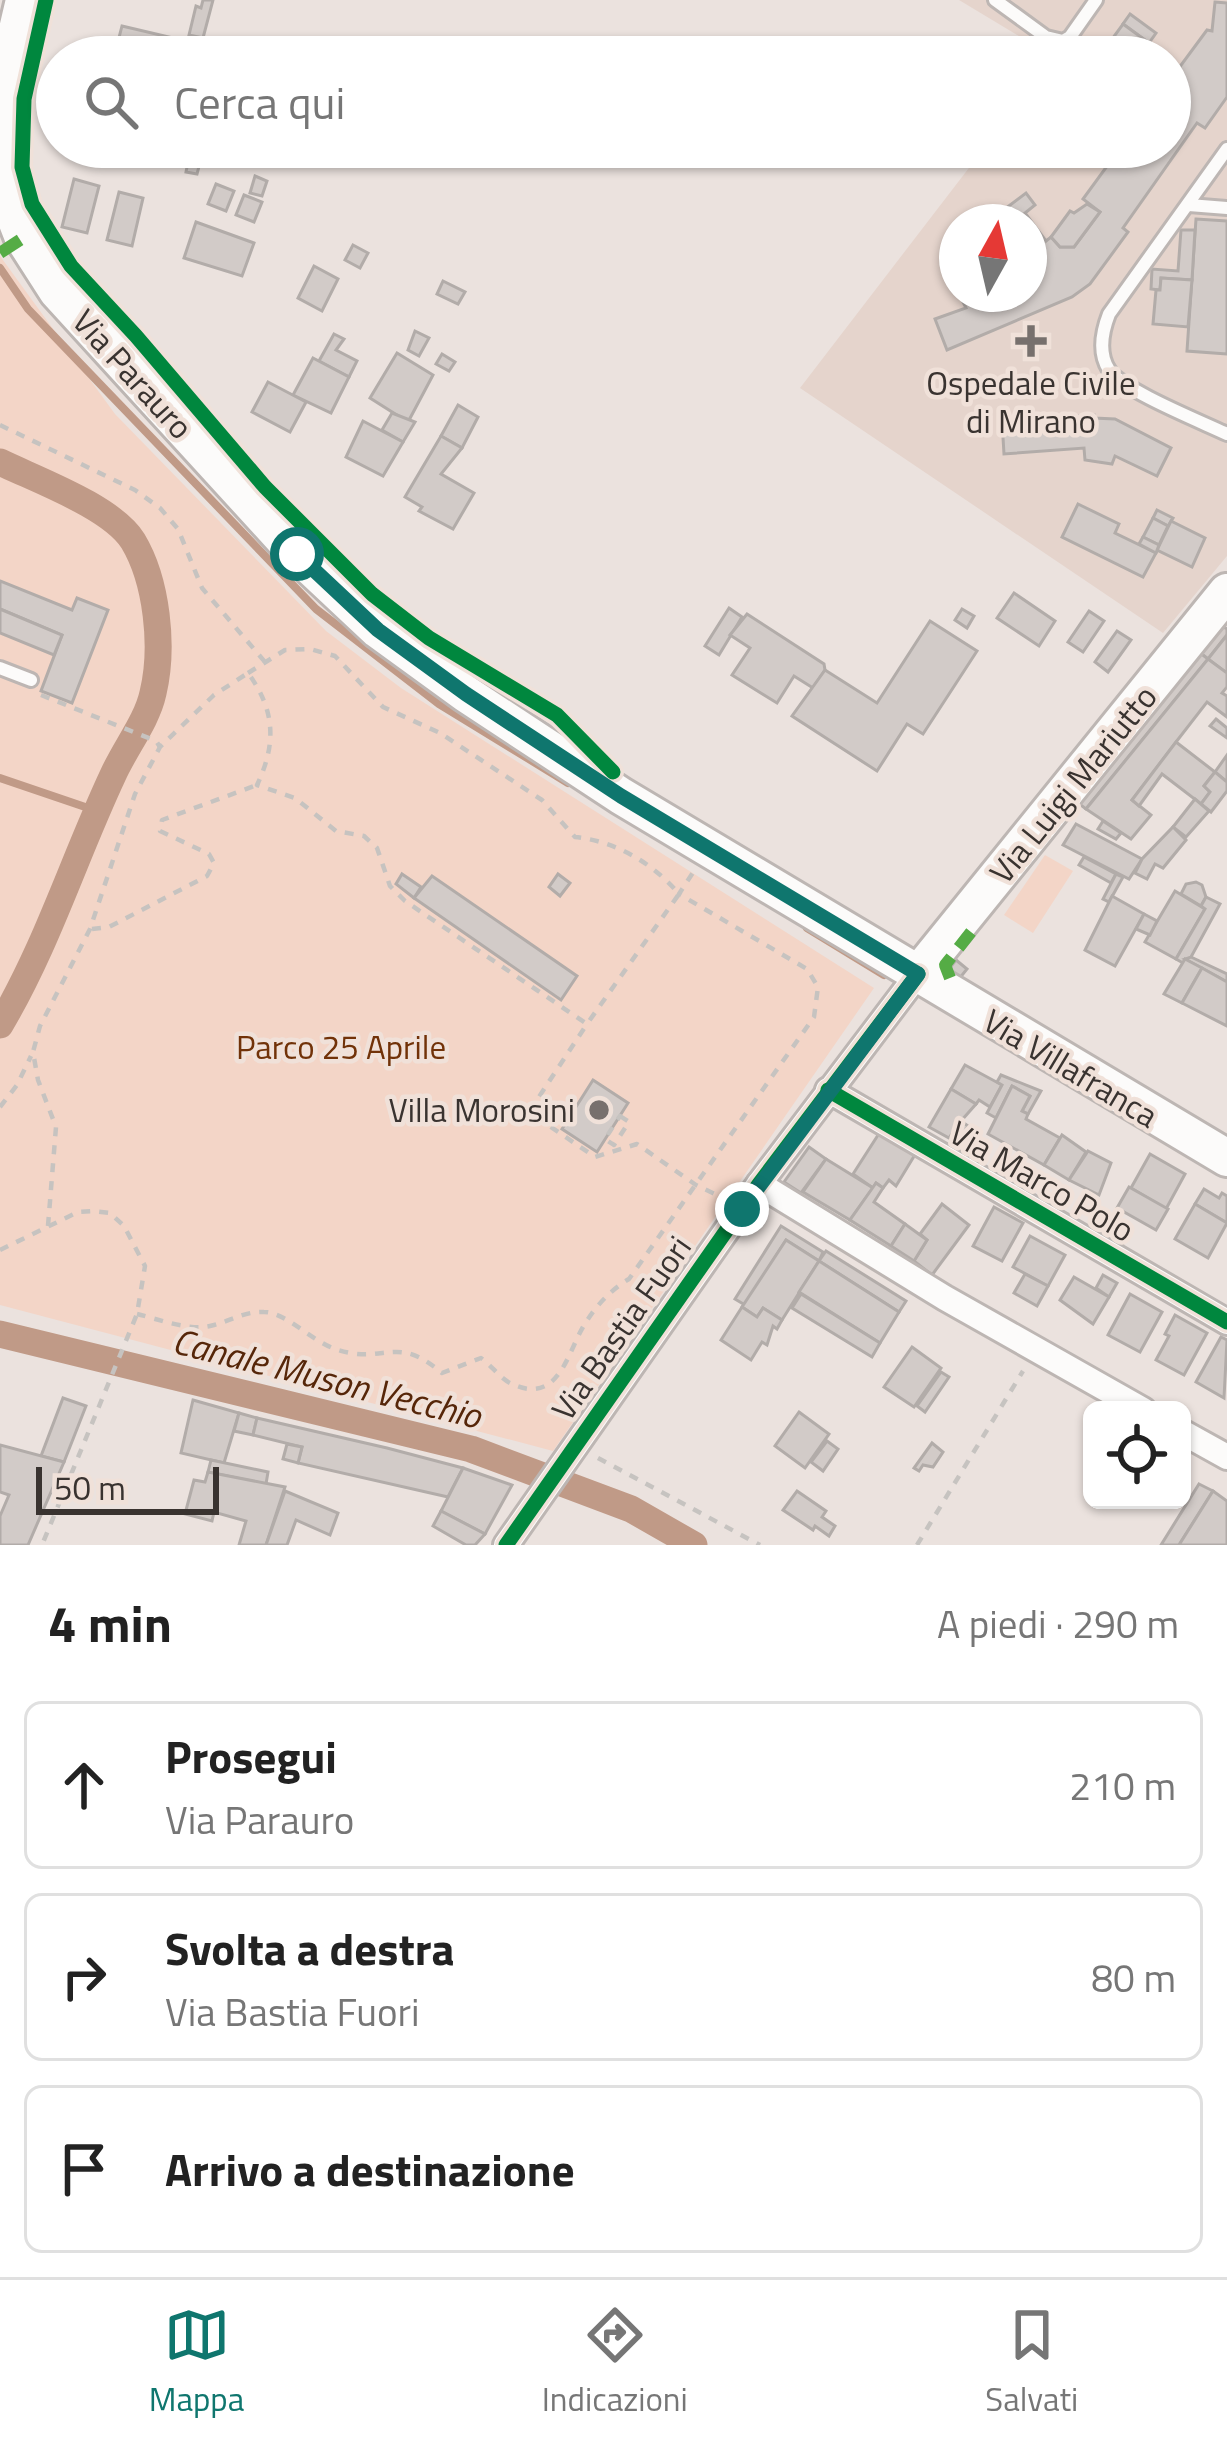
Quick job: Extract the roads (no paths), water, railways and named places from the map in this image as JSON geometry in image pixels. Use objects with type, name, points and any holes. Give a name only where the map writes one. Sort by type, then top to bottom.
[{"type":"main road","name":"Via Parauro","points":[[24,0],[6,77],[2,124],[7,197],[23,238],[57,292],[265,519],[378,630],[466,694],[621,796],[918,974]]},
{"type":"main road","name":"Via Luigi Mariutto","points":[[918,974],[1227,592]]},
{"type":"main road","name":"Via Villafranca","points":[[918,974],[1227,1158]]},
{"type":"street","name":"Via Bastia Fuori","points":[[514,1542],[541,1496],[581,1454],[759,1184],[918,974]]},
{"type":"street","name":"Via Marco Polo","points":[[828,1090],[1227,1322]]},
{"type":"street","points":[[759,1184],[944,1298],[1127,1401]]},
{"type":"street","points":[[1191,1437],[1227,1457]]},
{"type":"lane","points":[[995,0],[1049,36]]},
{"type":"lane","points":[[1067,36],[1096,0]]},
{"type":"lane","points":[[1227,149],[1109,314],[1102,339],[1104,358],[1120,381],[1227,434]]},
{"type":"lane","points":[[1189,205],[1227,208]]},
{"type":"lane","points":[[0,668],[31,680]]},
{"type":"waterway","points":[[0,268],[28,309],[316,609],[439,704],[568,783]]},
{"type":"waterway","name":"Canale Muson Vecchio","points":[[0,462],[91,506],[133,541],[153,595],[158,655],[146,714],[113,775],[46,933],[0,1025]]},
{"type":"waterway","points":[[0,778],[97,811]]},
{"type":"waterway","points":[[807,928],[884,975]]},
{"type":"waterway","name":"Canale Muson Vecchio","points":[[0,1334],[471,1449],[631,1509],[694,1545]]},
{"type":"place","name":"Ospedale Civile di Mirano","points":[[1031,341]]},
{"type":"place","name":"Villa Morosini","points":[[599,1110]]},
{"type":"park label","name":"Parco 25 Aprile","points":[[341,1047]]}]
